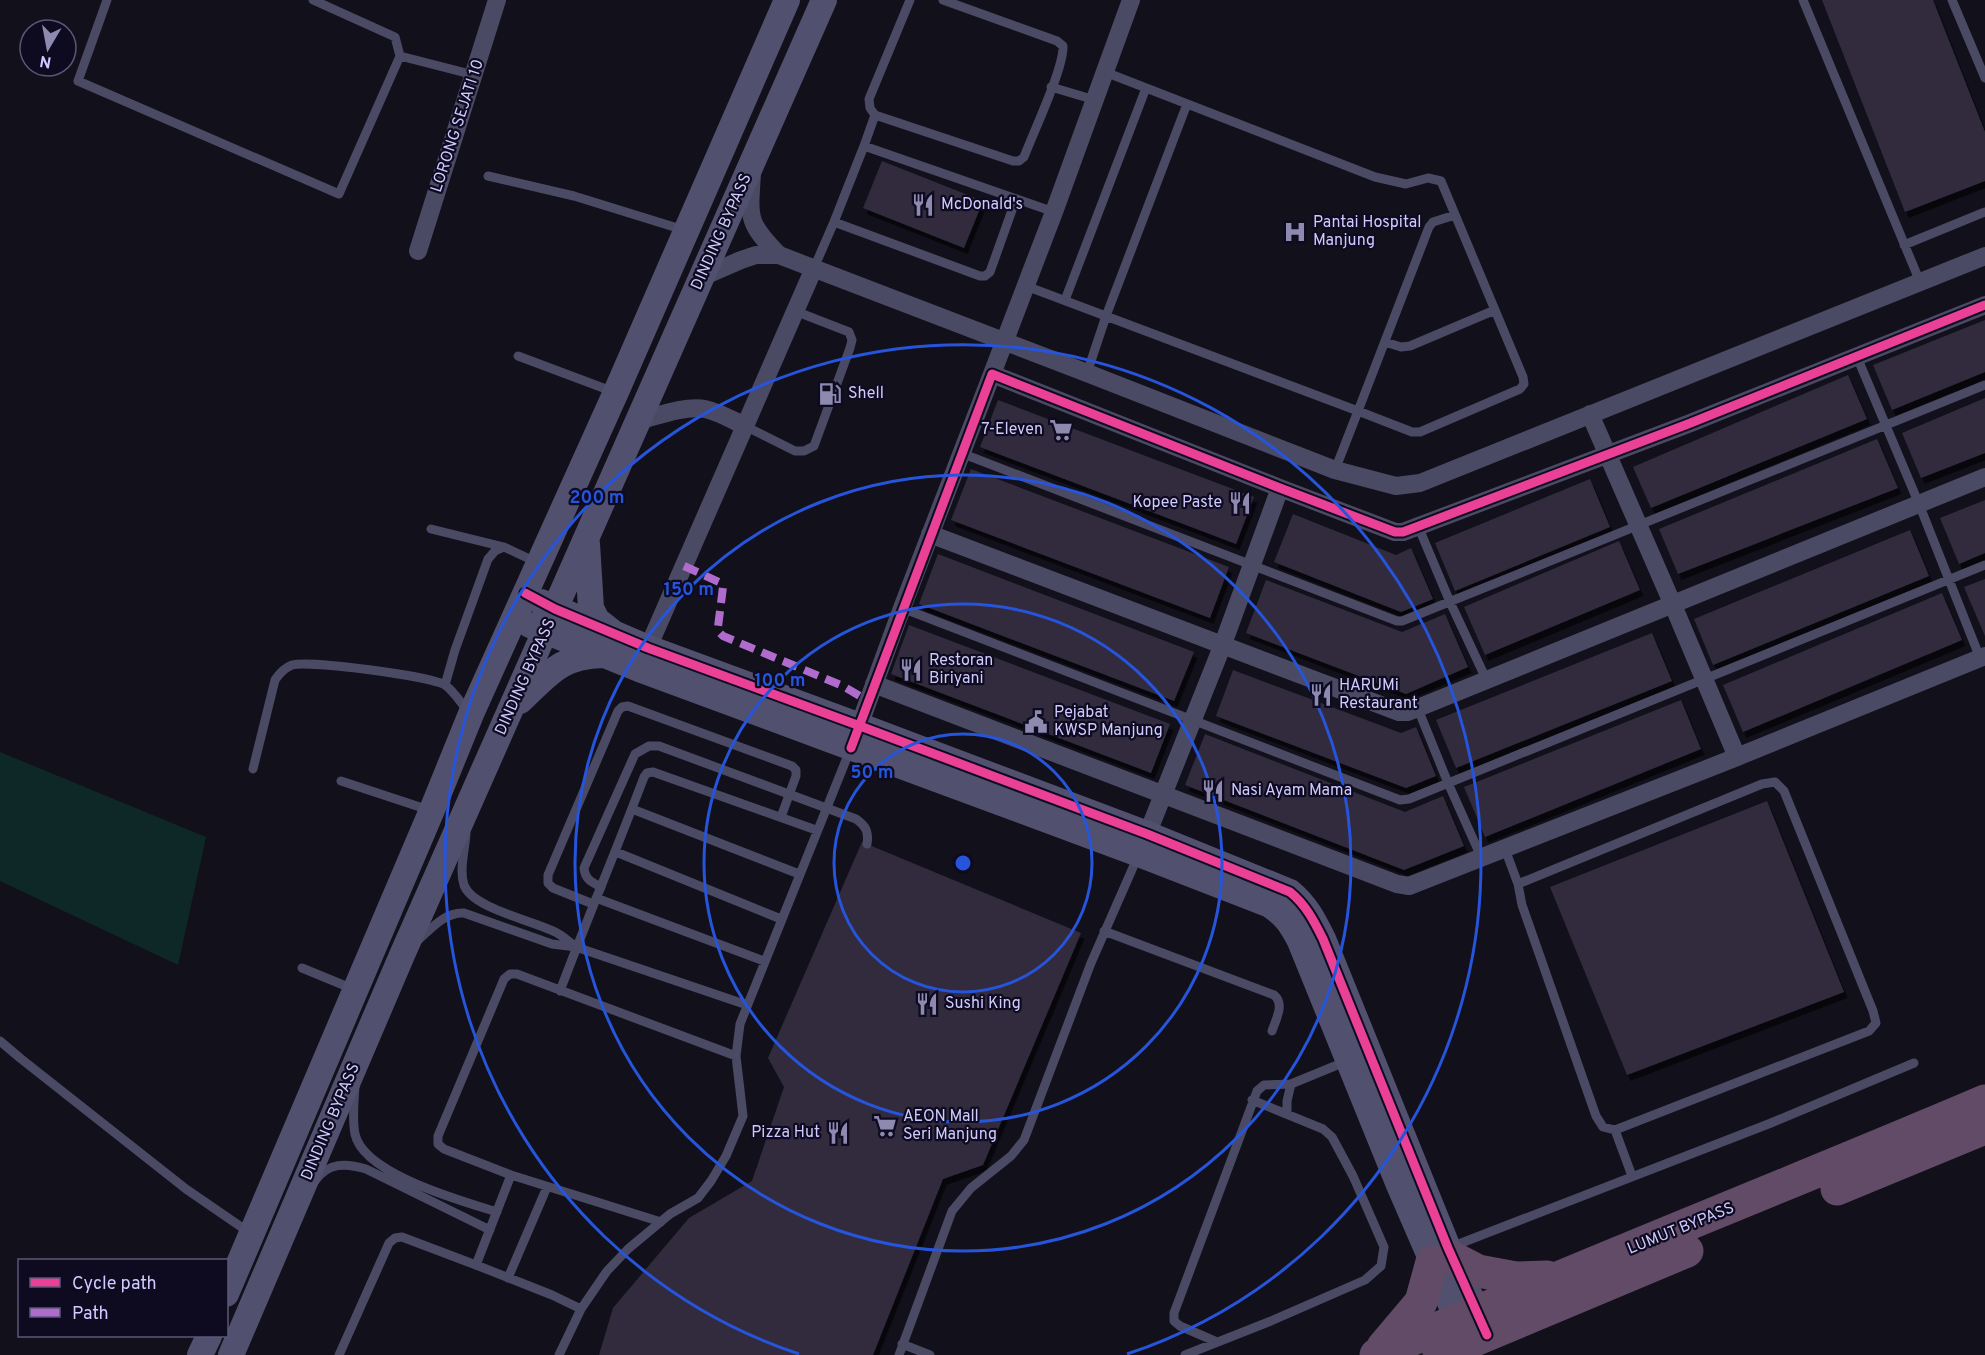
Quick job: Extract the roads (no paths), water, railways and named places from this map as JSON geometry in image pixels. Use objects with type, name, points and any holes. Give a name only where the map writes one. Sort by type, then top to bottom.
[{"type":"highway","name":"LUMUT BYPASS","points":[[1466,1333],[1563,1277],[1985,1101]]},
{"type":"highway","name":"LUMUT BYPASS","points":[[1376,1355],[1466,1333],[1985,1128]]},
{"type":"highway","points":[[1376,1355],[1421,1302],[1440,1256],[1495,1275],[1516,1278],[1563,1277]]},
{"type":"main road","name":"DINDING BYPASS","points":[[228,1289],[471,714],[616,392],[787,0]]},
{"type":"main road","name":"DINDING BYPASS","points":[[231,1355],[402,955],[824,0]]},
{"type":"main road","points":[[586,538],[591,608],[611,645]]},
{"type":"main road","points":[[525,593],[550,620]]},
{"type":"main road","points":[[513,618],[550,620],[643,658],[1143,844],[1270,905],[1288,918],[1358,1057],[1440,1256],[1466,1333]]},
{"type":"main road","points":[[512,709],[551,671],[572,659],[611,645]]},
{"type":"main road","points":[[200,1355],[208,1337]]},
{"type":"street","name":"LORONG SEJATI 10","points":[[418,251],[497,0]]},
{"type":"street","points":[[855,737],[873,684],[1054,212],[1131,0]]},
{"type":"street","points":[[754,159],[750,209],[754,227],[779,255]]},
{"type":"street","points":[[702,277],[756,255],[779,255],[1335,470],[1396,486],[1420,483],[1985,256]]},
{"type":"street","points":[[643,658],[814,268]]},
{"type":"street","points":[[992,374],[1280,488],[1395,532],[1403,532],[1606,455],[1985,305]]},
{"type":"street","points":[[638,421],[690,408],[702,408],[724,415],[745,426]]},
{"type":"street","points":[[1590,414],[1737,757]]},
{"type":"street","points":[[930,534],[1399,712],[1408,712],[1985,477]]},
{"type":"street","points":[[1143,844],[1222,644],[1280,488]]},
{"type":"street","points":[[873,684],[1396,885],[1409,886],[1482,859],[1982,657]]},
{"type":"lane","points":[[107,0],[78,81],[339,194],[399,56],[394,37],[313,0]]},
{"type":"lane","points":[[910,0],[869,99],[870,108],[875,116],[1019,161],[1024,157],[1052,87],[1063,54],[1063,46],[1057,41],[944,0]]},
{"type":"lane","points":[[1803,0],[1920,282]]},
{"type":"lane","points":[[1952,0],[1985,78]]},
{"type":"lane","points":[[399,56],[474,75]]},
{"type":"lane","points":[[1026,286],[1412,432],[1420,432],[1520,389],[1524,384],[1441,181],[1428,178],[1406,184],[1375,177],[1105,72]]},
{"type":"lane","points":[[1052,87],[1095,100]]},
{"type":"lane","points":[[1065,300],[1146,88]]},
{"type":"lane","points":[[1087,373],[1106,316],[1187,104]]},
{"type":"lane","points":[[814,268],[875,116]]},
{"type":"lane","points":[[864,146],[1054,212]]},
{"type":"lane","points":[[488,176],[574,196],[686,231]]},
{"type":"lane","points":[[834,222],[985,276],[990,272],[1016,199]]},
{"type":"lane","points":[[1904,245],[1985,212]]},
{"type":"lane","points":[[1335,470],[1429,227],[1433,222],[1455,215]]},
{"type":"lane","points":[[1385,342],[1401,347],[1410,346],[1495,310]]},
{"type":"lane","points":[[745,426],[795,451],[804,451],[814,446],[852,340],[849,332],[795,311]]},
{"type":"lane","points":[[518,357],[616,392]]},
{"type":"lane","points":[[1857,357],[1982,657]]},
{"type":"lane","points":[[961,453],[1402,621],[1985,385]]},
{"type":"lane","points":[[1418,526],[1487,681]]},
{"type":"lane","points":[[431,529],[504,547],[539,563]]},
{"type":"lane","points":[[445,685],[455,650],[488,559],[495,551],[504,547]]},
{"type":"lane","points":[[902,608],[1400,800],[1409,800],[1985,565]]},
{"type":"lane","points":[[253,768],[275,680],[280,672],[291,666],[306,664],[350,668],[430,680],[445,685],[471,714]]},
{"type":"lane","points":[[765,961],[553,888],[548,883],[548,875],[618,711],[622,707],[628,706],[792,766],[796,770],[796,776],[781,817]]},
{"type":"lane","points":[[1418,709],[1482,859]]},
{"type":"lane","points":[[559,1355],[581,1309],[607,1271],[628,1249],[661,1221],[698,1198],[711,1182],[726,1156],[743,1116],[736,1056],[740,1024],[855,737]]},
{"type":"lane","points":[[601,887],[585,876],[584,868],[635,754],[649,746],[659,746],[856,819],[864,825],[868,835],[867,844]]},
{"type":"lane","points":[[560,991],[644,777],[648,773],[653,772],[816,830]]},
{"type":"lane","points":[[341,781],[432,810]]},
{"type":"lane","points":[[1505,849],[1518,884],[1522,905],[1596,1116],[1603,1127],[1615,1130],[1869,1031],[1876,1023],[1784,791],[1775,782],[1762,784],[1518,884]]},
{"type":"lane","points":[[469,805],[462,873],[464,885],[470,894],[482,903],[555,932],[576,947]]},
{"type":"lane","points":[[632,809],[799,874]]},
{"type":"lane","points":[[898,1355],[952,1211],[971,1188],[1011,1156],[1024,1140],[1104,931],[1143,844]]},
{"type":"lane","points":[[616,852],[781,919]]},
{"type":"lane","points":[[402,955],[448,915],[464,913],[552,944],[576,947],[747,1005]]},
{"type":"lane","points":[[1104,931],[1274,994],[1279,999],[1280,1006],[1272,1031]]},
{"type":"lane","points":[[302,968],[356,990]]},
{"type":"lane","points":[[661,1221],[512,1175],[444,1149],[438,1144],[438,1136],[504,979],[510,974],[518,974],[736,1056]]},
{"type":"lane","points":[[0,1041],[186,1189],[252,1234]]},
{"type":"lane","points":[[1218,1342],[1179,1326],[1174,1321],[1174,1313],[1221,1190],[1252,1100],[1264,1085],[1291,1084],[1358,1057]]},
{"type":"lane","points":[[1440,1256],[1914,1063]]},
{"type":"lane","points":[[355,1067],[355,1136],[363,1149],[383,1167],[407,1180],[436,1193],[497,1212]]},
{"type":"lane","points":[[1287,1113],[1291,1084]]},
{"type":"lane","points":[[1185,1355],[1271,1322],[1365,1280],[1381,1266],[1384,1247],[1353,1176],[1332,1137],[1323,1129],[1252,1100]]},
{"type":"lane","points":[[1615,1130],[1632,1176]]},
{"type":"lane","points":[[290,1216],[320,1175],[331,1167],[344,1164],[366,1169],[490,1230]]},
{"type":"lane","points":[[476,1265],[512,1175]]},
{"type":"lane","points":[[508,1278],[547,1187]]},
{"type":"lane","points":[[339,1355],[389,1243],[394,1238],[402,1237],[476,1265],[581,1309]]},
{"type":"lane","points":[[902,1344],[930,1355]]},
{"type":"place","name":"McDonald's","points":[[923,205]]},
{"type":"place","name":"Pantai Hospital Manjung","points":[[1295,232]]},
{"type":"place","name":"Shell","points":[[830,394]]},
{"type":"place","name":"7-Eleven","points":[[1061,430]]},
{"type":"place","name":"Kopee Paste","points":[[1240,503]]},
{"type":"place","name":"Restoran Biriyani","points":[[911,670]]},
{"type":"place","name":"HARUMi Restaurant","points":[[1321,695]]},
{"type":"place","name":"Pejabat KWSP Manjung","points":[[1036,722]]},
{"type":"place","name":"Nasi Ayam Mama","points":[[1213,791]]},
{"type":"place","name":"Sushi King","points":[[927,1004]]},
{"type":"place","name":"AEON Mall Seri Manjung","points":[[885,1126]]},
{"type":"place","name":"Pizza Hut","points":[[838,1133]]}]
